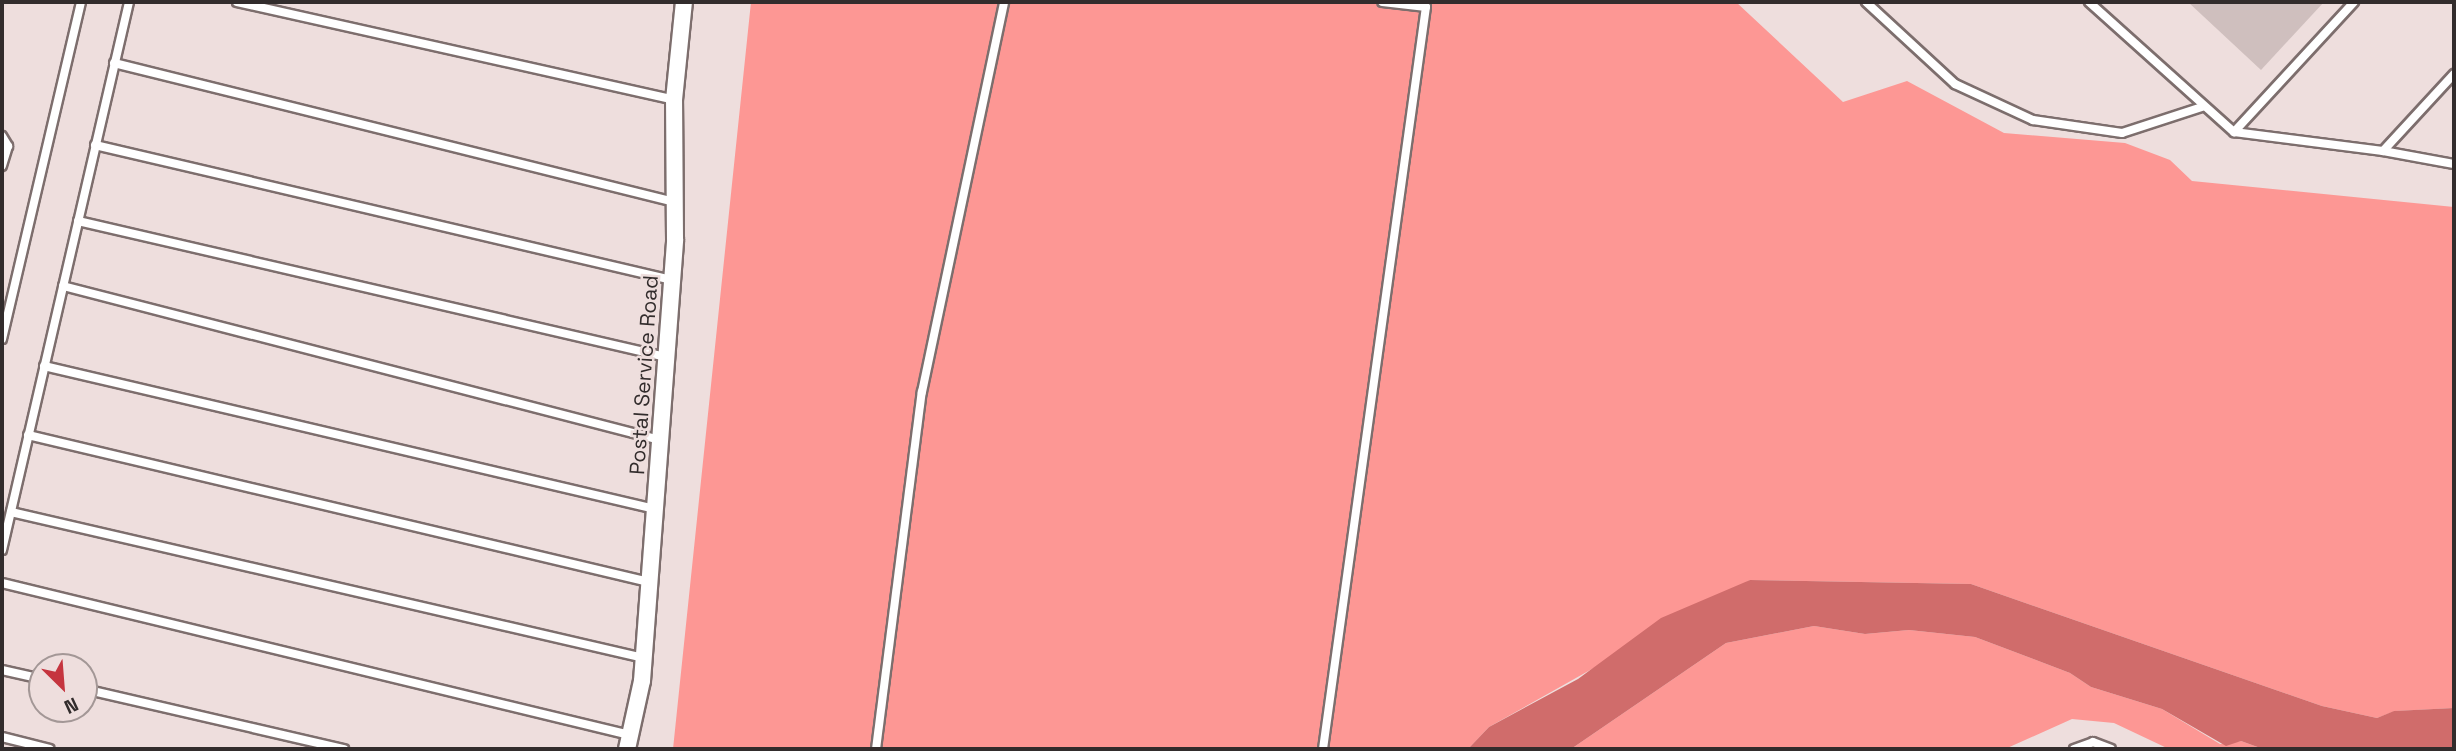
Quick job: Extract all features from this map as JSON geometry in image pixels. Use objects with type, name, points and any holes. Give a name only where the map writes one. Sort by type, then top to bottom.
[{"type":"street","name":"Postal Service Road","points":[[629,742],[644,658],[672,280],[675,202],[674,100],[684,2]]},
{"type":"lane","points":[[2,334],[81,2]]},
{"type":"lane","points":[[2,550],[129,2]]},
{"type":"lane","points":[[237,2],[674,100]]},
{"type":"lane","points":[[876,749],[922,392],[1004,2]]},
{"type":"lane","points":[[1323,749],[1426,7],[1382,2]]},
{"type":"lane","points":[[1866,2],[1955,84],[2033,120],[2122,133],[2202,107]]},
{"type":"lane","points":[[2089,2],[2202,107],[2234,132],[2383,151],[2454,164]]},
{"type":"lane","points":[[2234,132],[2354,2]]},
{"type":"lane","points":[[114,63],[675,202]]},
{"type":"lane","points":[[2383,151],[2454,74]]},
{"type":"lane","points":[[2,135],[8,146],[2,166]]},
{"type":"lane","points":[[96,145],[672,280]]},
{"type":"lane","points":[[78,221],[666,357]]},
{"type":"lane","points":[[63,286],[660,440]]},
{"type":"lane","points":[[44,366],[655,509]]},
{"type":"lane","points":[[29,435],[649,582]]},
{"type":"lane","points":[[11,512],[644,658]]},
{"type":"lane","points":[[2,583],[629,742]]},
{"type":"lane","points":[[2,670],[28,676]]},
{"type":"lane","points":[[98,692],[344,749]]},
{"type":"lane","points":[[2,737],[50,749]]},
{"type":"lane","points":[[2074,749],[2093,742],[2111,749]]},
{"type":"shaded area","points":[[751,2],[1736,2],[1843,102],[1907,81],[2004,133],[2125,143],[2170,160],[2192,181],[2454,207],[2454,708],[2395,711],[2377,718],[2322,706],[1971,584],[1750,580],[1489,727],[1468,749],[673,749]]},
{"type":"shaded area","points":[[1750,580],[1971,584],[2322,706],[2377,718],[2394,711],[2454,708],[2454,749],[2263,749],[2241,741],[2226,746],[2162,709],[2091,687],[2070,673],[1975,637],[1909,630],[1865,634],[1814,626],[1726,643],[1571,749],[1468,749],[1489,727],[1578,679],[1661,618]]},
{"type":"shaded area","points":[[1814,626],[1865,634],[1909,630],[1975,637],[2070,673],[2091,687],[2162,709],[2220,744],[2241,741],[2263,749],[2169,749],[2114,723],[2072,719],[2005,749],[1571,749],[1726,643]]},
{"type":"building","points":[[2188,2],[2324,2],[2261,70]]}]
